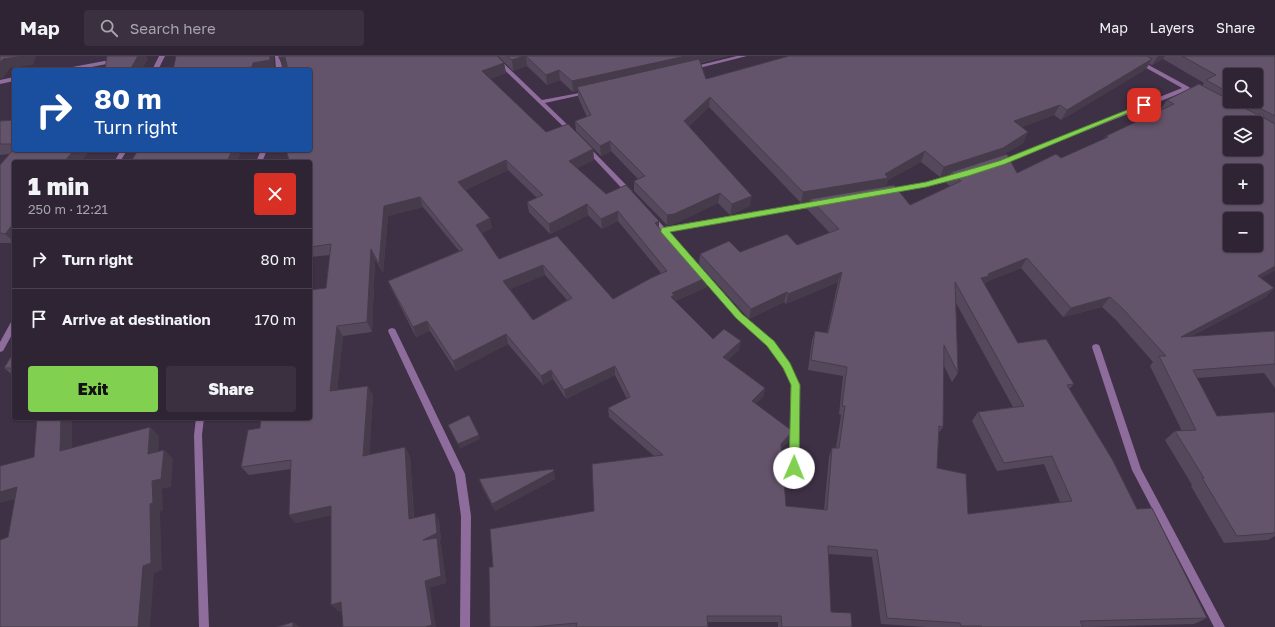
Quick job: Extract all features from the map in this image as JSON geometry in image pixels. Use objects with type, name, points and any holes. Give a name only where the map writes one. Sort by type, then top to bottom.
[{"type":"street","points":[[156,68],[162,56]]},
{"type":"street","points":[[278,56],[279,68]]},
{"type":"street","points":[[493,56],[580,141],[637,201]]},
{"type":"street","points":[[684,70],[744,56]]},
{"type":"street","points":[[1128,56],[1193,91]]},
{"type":"street","points":[[79,68],[125,60]]},
{"type":"street","points":[[0,82],[12,79]]},
{"type":"street","points":[[995,164],[1187,88]]},
{"type":"street","points":[[541,102],[594,90]]},
{"type":"street","points":[[880,193],[926,185],[968,174]]},
{"type":"street","points":[[664,230],[826,202]]},
{"type":"street","points":[[648,213],[739,316],[770,343],[787,366],[795,385],[794,468]]},
{"type":"street","points":[[0,349],[12,328]]},
{"type":"street","points":[[392,331],[460,474],[466,516],[465,627]]},
{"type":"street","points":[[1096,347],[1137,470],[1220,627]]},
{"type":"street","points":[[200,420],[198,435],[204,627]]},
{"type":"building","points":[[0,56],[24,56],[3,59],[0,63]]},
{"type":"building","points":[[107,56],[138,56],[131,68],[105,68]]},
{"type":"building","points":[[176,56],[270,56],[270,60],[253,63],[252,67],[244,68],[173,68]]},
{"type":"building","points":[[279,56],[497,56],[504,63],[482,71],[546,132],[568,124],[593,149],[569,161],[606,194],[626,185],[659,221],[655,223],[686,260],[692,258],[708,277],[672,293],[674,295],[671,297],[713,339],[724,329],[741,341],[723,357],[765,388],[752,401],[791,430],[791,433],[781,444],[786,506],[827,510],[832,448],[839,448],[845,406],[842,406],[847,367],[811,360],[815,331],[828,333],[842,272],[788,294],[787,292],[751,309],[700,254],[729,241],[740,252],[787,234],[797,245],[839,229],[810,199],[894,185],[910,205],[961,181],[951,172],[1007,154],[1017,173],[1056,154],[1061,158],[1108,137],[1106,136],[1174,104],[1167,100],[1199,84],[1223,97],[1223,108],[1245,108],[1256,114],[1263,114],[1264,118],[1275,124],[1275,266],[1258,276],[1274,288],[1181,337],[1275,331],[1275,364],[1193,370],[1217,416],[1275,412],[1275,533],[1237,536],[1175,431],[1196,430],[1159,356],[1166,356],[1124,310],[1110,297],[1071,308],[1027,258],[988,274],[989,276],[981,278],[1018,343],[1046,339],[1074,384],[1067,385],[1112,459],[1137,509],[1152,508],[1207,618],[1080,621],[1083,627],[982,627],[961,626],[960,623],[887,618],[877,550],[828,546],[831,612],[851,613],[852,627],[782,627],[781,616],[707,616],[708,627],[576,627],[577,623],[532,627],[490,627],[489,567],[493,567],[490,529],[594,511],[592,464],[663,455],[608,408],[630,397],[615,366],[564,390],[551,370],[541,376],[506,334],[453,361],[427,321],[413,327],[388,281],[463,250],[420,197],[384,206],[379,264],[371,249],[367,322],[337,326],[330,391],[368,386],[363,456],[405,447],[409,519],[435,513],[437,533],[423,540],[437,538],[441,576],[425,581],[432,625],[425,627],[343,627],[341,602],[331,605],[331,506],[289,515],[291,460],[241,467],[248,430],[260,428],[261,420],[312,420],[312,290],[326,288],[331,244],[312,247],[312,160],[289,160],[287,152],[312,152],[312,68],[288,68],[285,57],[279,58]],"holes":[[[506,160],[543,195],[527,202],[549,224],[587,204],[601,219],[618,211],[667,271],[613,299],[557,236],[499,259],[476,225],[490,218],[458,182]],[[543,265],[572,298],[533,320],[503,281]],[[955,282],[1024,406],[978,412],[1004,463],[1052,456],[1072,501],[968,514],[966,474],[937,468],[939,426],[943,427],[944,345],[958,373]]]},
{"type":"building","points":[[507,56],[524,56],[512,60]]},
{"type":"building","points":[[526,56],[686,56],[572,81],[559,70],[546,75]]},
{"type":"building","points":[[789,56],[1147,56],[1152,59],[1067,110],[1060,105],[1014,121],[1028,132],[1003,148],[944,167],[925,151],[885,174],[888,178],[803,192],[710,97],[684,121],[752,196],[732,204],[720,193],[674,214],[667,215],[634,181],[645,176],[610,141],[600,146],[575,121],[591,115],[577,87],[699,59],[706,79]]},
{"type":"building","points":[[1182,56],[1275,56],[1275,116],[1260,108],[1263,108],[1263,68],[1223,68],[1223,89],[1206,80],[1216,75]]},
{"type":"building","points":[[12,120],[12,144],[0,144],[0,121]]},
{"type":"building","points":[[12,151],[72,152],[66,160],[12,160],[12,225],[5,234],[0,233],[0,165]]},
{"type":"building","points":[[137,152],[231,152],[228,160],[132,160]]},
{"type":"building","points":[[12,355],[12,368],[4,368]]},
{"type":"building","points":[[469,415],[479,435],[458,444],[448,425]]},
{"type":"building","points":[[37,420],[61,420],[60,451],[150,427],[148,454],[164,450],[161,479],[152,481],[153,503],[150,504],[151,563],[143,566],[138,627],[0,627],[0,540],[8,537],[17,487],[0,492],[0,466],[34,457]]},
{"type":"building","points":[[553,469],[554,471],[492,504],[479,479]]},
{"type":"building","points":[[293,622],[293,627],[277,627]]},
{"type":"route","points":[[794,468],[795,385],[787,366],[770,343],[739,316],[664,230],[926,185],[968,174],[1002,162],[1144,105]]}]
